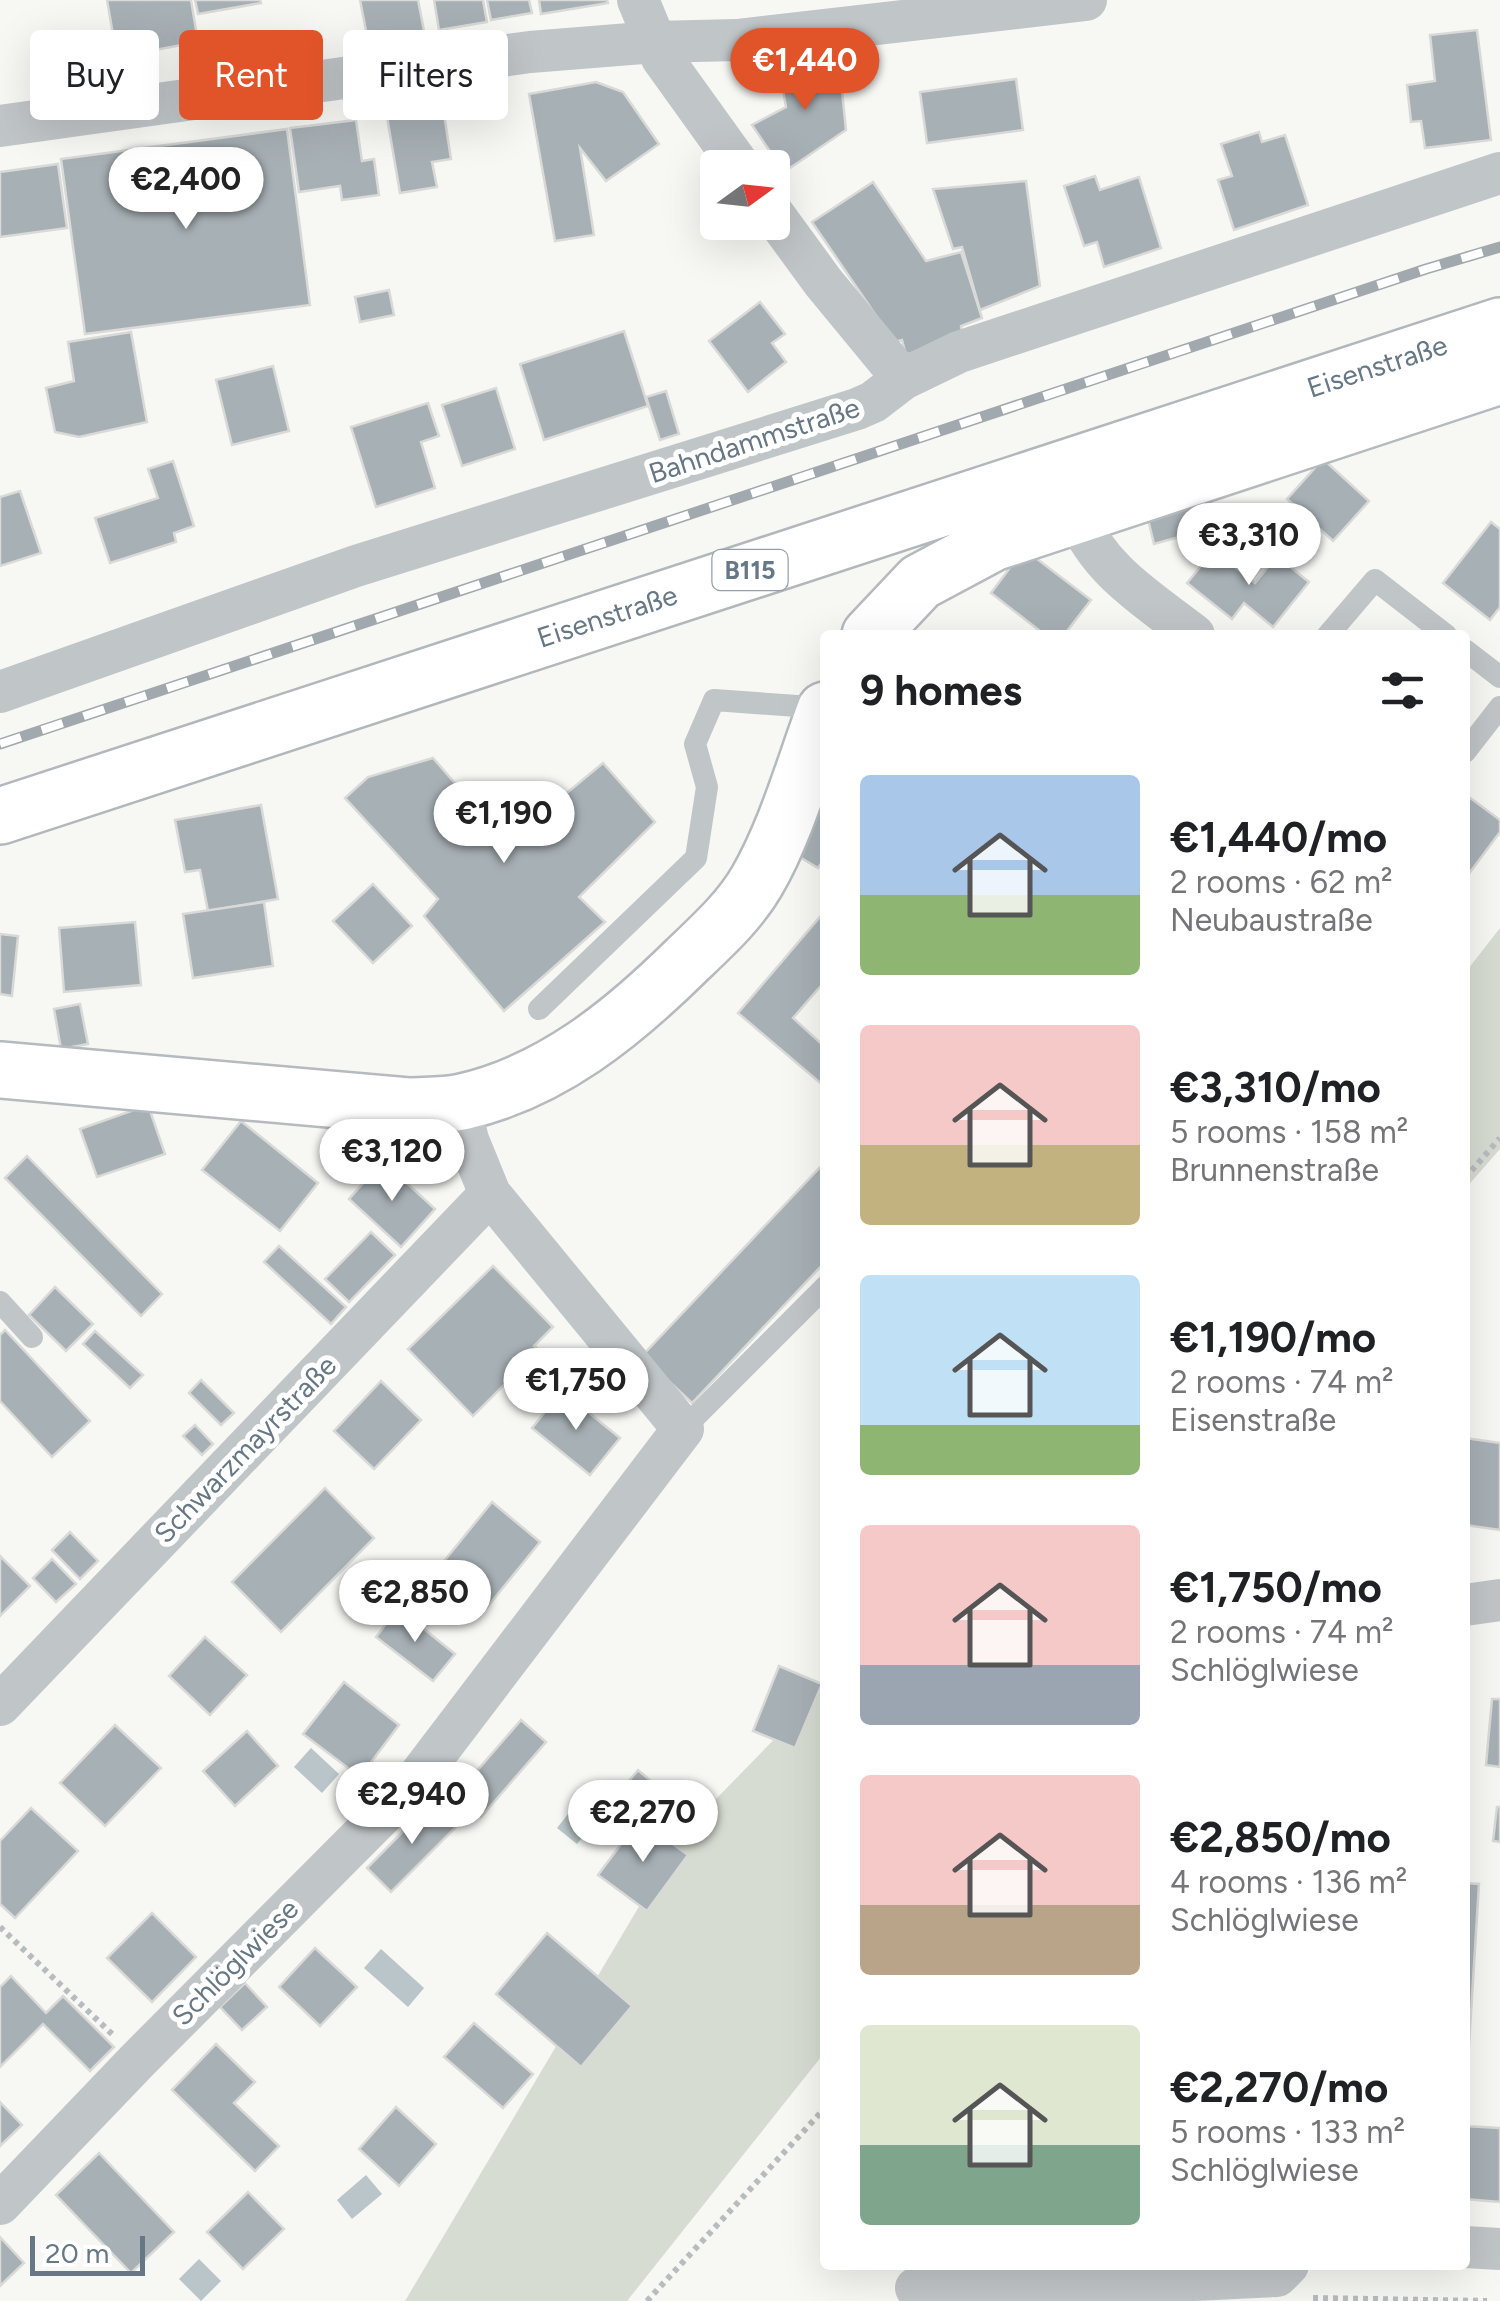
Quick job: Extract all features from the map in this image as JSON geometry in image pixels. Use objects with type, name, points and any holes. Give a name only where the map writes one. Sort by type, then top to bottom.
[{"type":"street","points":[[638,0],[662,58],[728,150]]},
{"type":"street","points":[[0,126],[530,52],[737,40],[1086,0]]},
{"type":"street","name":"Bahndammstraße","points":[[0,692],[356,566],[857,410],[903,379],[959,352],[1500,173]]},
{"type":"street","points":[[790,237],[903,379]]},
{"type":"street","name":"Eisenstraße","points":[[0,816],[1500,326]]},
{"type":"street","name":"Eisenstraße","points":[[875,630],[920,582],[992,544],[1500,376]]},
{"type":"street","points":[[1077,515],[1085,536],[1107,566],[1188,630]]},
{"type":"street","points":[[0,1070],[408,1106],[459,1103],[506,1088],[551,1068],[598,1039],[646,1000],[735,912],[758,880],[820,722]]},
{"type":"street","points":[[459,1103],[468,1140],[490,1194],[683,1429]]},
{"type":"street","name":"Schwarzmayrstraße","points":[[0,1705],[490,1194]]},
{"type":"street","name":"Schlöglwiese","points":[[0,2204],[138,2059],[413,1784],[683,1429]]},
{"type":"street","points":[[1470,1604],[1500,1600]]},
{"type":"street","points":[[1470,2248],[1500,2248]]},
{"type":"street","points":[[916,2276],[1050,2287],[1280,2285]]},
{"type":"lane","points":[[1332,630],[1375,580],[1440,630]]},
{"type":"lane","points":[[1470,654],[1500,677]]},
{"type":"lane","points":[[539,1009],[696,858],[707,787],[695,744],[714,700],[820,709]]},
{"type":"lane","points":[[1470,746],[1500,707]]},
{"type":"lane","points":[[683,1429],[820,1292]]},
{"type":"lane","points":[[0,1302],[32,1337]]},
{"type":"path","points":[[1470,1172],[1500,1138]]},
{"type":"path","points":[[0,1927],[138,2059]]},
{"type":"path","points":[[647,2301],[820,2113]]},
{"type":"path","points":[[1280,2285],[1487,2301]]},
{"type":"shaded area","points":[[1500,928],[1500,1149],[1470,1183],[1470,967]]},
{"type":"shaded area","points":[[820,1692],[820,2058],[627,2301],[405,2301],[682,1834]]},
{"type":"shaded area","points":[[311,1748],[339,1774],[322,1793],[294,1767]]},
{"type":"shaded area","points":[[591,1785],[611,1801],[577,1844],[557,1828]]},
{"type":"shaded area","points":[[381,1949],[424,1988],[408,2007],[364,1968]]},
{"type":"shaded area","points":[[366,2175],[382,2194],[352,2219],[337,2200]]},
{"type":"shaded area","points":[[199,2259],[221,2281],[201,2301],[179,2279]]},
{"type":"building","points":[[107,0],[191,0],[196,30],[179,30],[179,46],[159,49],[159,30],[112,30]]},
{"type":"building","points":[[195,0],[260,0],[261,3],[198,14]]},
{"type":"building","points":[[360,0],[418,0],[424,30],[366,30]]},
{"type":"building","points":[[434,0],[483,0],[487,22],[439,30]]},
{"type":"building","points":[[487,0],[529,0],[532,13],[491,20]]},
{"type":"building","points":[[539,0],[607,0],[608,3],[541,14]]},
{"type":"building","points":[[1477,30],[1491,140],[1425,148],[1421,121],[1411,122],[1407,85],[1435,81],[1430,35]]},
{"type":"building","points":[[839,61],[846,130],[790,168],[790,150],[769,150],[752,125],[786,107],[779,68]]},
{"type":"building","points":[[1016,79],[1023,130],[927,143],[920,92]]},
{"type":"building","points":[[596,82],[623,92],[659,144],[606,181],[580,148],[594,235],[555,241],[529,94]]},
{"type":"building","points":[[356,120],[362,161],[374,159],[379,195],[342,200],[340,186],[299,192],[290,128]]},
{"type":"building","points":[[388,120],[445,120],[451,159],[432,162],[437,187],[400,193]]},
{"type":"building","points":[[287,129],[310,305],[85,334],[61,159]]},
{"type":"building","points":[[1259,132],[1262,142],[1285,135],[1308,205],[1234,230],[1218,180],[1232,176],[1221,144]]},
{"type":"building","points":[[58,164],[67,228],[0,237],[0,172]]},
{"type":"building","points":[[1095,176],[1100,190],[1139,177],[1161,248],[1104,267],[1097,242],[1084,246],[1064,186]]},
{"type":"building","points":[[1026,181],[1040,286],[980,310],[962,247],[953,249],[933,189]]},
{"type":"building","points":[[873,182],[926,261],[961,252],[982,318],[961,326],[962,335],[906,355],[902,340],[894,342],[812,222]]},
{"type":"building","points":[[389,290],[394,315],[360,322],[355,297]]},
{"type":"building","points":[[760,302],[785,334],[772,343],[786,362],[748,392],[709,341]]},
{"type":"building","points":[[624,331],[648,406],[544,440],[520,364]]},
{"type":"building","points":[[131,332],[147,422],[79,437],[55,432],[46,388],[74,381],[68,342]]},
{"type":"building","points":[[273,366],[289,431],[232,445],[216,380]]},
{"type":"building","points":[[496,388],[515,449],[462,466],[442,405]]},
{"type":"building","points":[[666,391],[679,434],[660,440],[646,397]]},
{"type":"building","points":[[428,403],[439,436],[421,442],[435,488],[376,507],[351,427]]},
{"type":"building","points":[[1323,459],[1369,501],[1333,541],[1287,499]]},
{"type":"building","points":[[173,461],[194,526],[174,533],[176,542],[110,563],[95,518],[158,498],[148,469]]},
{"type":"building","points":[[20,491],[41,553],[0,566],[0,497]]},
{"type":"building","points":[[1189,500],[1197,532],[1154,544],[1146,511]]},
{"type":"building","points":[[1491,522],[1500,529],[1500,607],[1490,620],[1443,583]]},
{"type":"building","points":[[1024,549],[1091,600],[1068,630],[1039,630],[991,593]]},
{"type":"building","points":[[1214,550],[1255,583],[1277,556],[1309,582],[1273,627],[1244,603],[1232,619],[1187,583]]},
{"type":"building","points":[[433,758],[481,813],[496,792],[528,825],[603,763],[655,822],[579,897],[605,922],[504,1011],[424,916],[438,899],[345,798],[368,777]]},
{"type":"building","points":[[820,797],[820,865],[818,868],[793,853]]},
{"type":"building","points":[[1470,798],[1500,820],[1500,832],[1470,872]]},
{"type":"building","points":[[261,805],[278,899],[208,911],[200,870],[185,872],[175,820]]},
{"type":"building","points":[[373,884],[412,926],[373,963],[333,921]]},
{"type":"building","points":[[264,902],[273,966],[193,978],[183,914]]},
{"type":"building","points":[[820,917],[820,987],[793,1018],[820,1042],[820,1083],[738,1013]]},
{"type":"building","points":[[135,922],[141,985],[64,992],[59,928]]},
{"type":"building","points":[[0,934],[18,936],[12,996],[0,994]]},
{"type":"building","points":[[80,1004],[88,1044],[61,1049],[54,1009]]},
{"type":"building","points":[[148,1105],[165,1154],[97,1177],[80,1129]]},
{"type":"building","points":[[241,1121],[318,1183],[280,1231],[202,1170]]},
{"type":"building","points":[[27,1156],[162,1294],[141,1316],[5,1178]]},
{"type":"building","points":[[383,1161],[435,1209],[401,1247],[349,1199]]},
{"type":"building","points":[[820,1167],[820,1267],[692,1403],[642,1356]]},
{"type":"building","points":[[371,1232],[395,1255],[349,1302],[325,1279]]},
{"type":"building","points":[[279,1246],[346,1307],[331,1324],[264,1262]]},
{"type":"building","points":[[493,1266],[553,1327],[534,1346],[537,1348],[523,1366],[473,1416],[408,1349]]},
{"type":"building","points":[[55,1287],[93,1324],[66,1351],[29,1315]]},
{"type":"building","points":[[5,1330],[90,1421],[52,1457],[0,1401],[0,1335]]},
{"type":"building","points":[[95,1331],[143,1375],[130,1388],[83,1344]]},
{"type":"building","points":[[201,1380],[234,1413],[221,1425],[189,1393]]},
{"type":"building","points":[[381,1381],[421,1420],[374,1469],[334,1431]]},
{"type":"building","points":[[562,1391],[620,1438],[590,1475],[532,1428]]},
{"type":"building","points":[[195,1425],[213,1444],[202,1455],[183,1436]]},
{"type":"building","points":[[1470,1439],[1500,1443],[1500,1530],[1470,1526]]},
{"type":"building","points":[[325,1488],[374,1538],[281,1632],[232,1582]]},
{"type":"building","points":[[492,1502],[540,1542],[480,1616],[432,1576]]},
{"type":"building","points":[[70,1532],[98,1561],[80,1579],[52,1550]]},
{"type":"building","points":[[0,1556],[30,1586],[0,1616]]},
{"type":"building","points":[[52,1559],[76,1584],[56,1602],[33,1578]]},
{"type":"building","points":[[398,1608],[455,1654],[433,1681],[376,1637]]},
{"type":"building","points":[[205,1637],[247,1675],[210,1715],[169,1676]]},
{"type":"building","points":[[779,1666],[820,1683],[795,1748],[753,1731]]},
{"type":"building","points":[[344,1682],[399,1725],[360,1777],[303,1734]]},
{"type":"building","points":[[1492,1699],[1500,1699],[1500,1767],[1486,1765]]},
{"type":"building","points":[[521,1720],[546,1742],[481,1817],[456,1795]]},
{"type":"building","points":[[115,1725],[161,1768],[105,1826],[60,1783]]},
{"type":"building","points":[[247,1731],[278,1766],[235,1806],[203,1771]]},
{"type":"building","points":[[638,1770],[680,1806],[662,1828],[619,1793]]},
{"type":"building","points":[[432,1802],[457,1826],[391,1892],[367,1868]]},
{"type":"building","points":[[1500,1807],[1500,1842],[1493,1841]]},
{"type":"building","points":[[31,1808],[78,1851],[15,1918],[0,1904],[0,1841]]},
{"type":"building","points":[[639,1820],[688,1855],[647,1911],[598,1875]]},
{"type":"building","points":[[1470,1883],[1479,1884],[1470,2029]]},
{"type":"building","points":[[152,1913],[196,1957],[152,2002],[107,1958]]},
{"type":"building","points":[[547,1933],[632,2006],[581,2067],[496,1994]]},
{"type":"building","points":[[315,1948],[357,1987],[320,2026],[279,1987]]},
{"type":"building","points":[[11,1976],[46,2013],[63,1996],[114,2047],[90,2071],[43,2024],[0,2067],[0,1987]]},
{"type":"building","points":[[245,1983],[267,2007],[242,2030],[220,2007]]},
{"type":"building","points":[[474,2023],[533,2074],[503,2108],[444,2057]]},
{"type":"building","points":[[216,2044],[255,2082],[234,2103],[279,2146],[255,2171],[172,2090]]},
{"type":"building","points":[[0,2102],[22,2125],[0,2146]]},
{"type":"building","points":[[396,2107],[436,2144],[399,2186],[359,2149]]},
{"type":"building","points":[[1470,2126],[1500,2128],[1500,2202],[1470,2199]]},
{"type":"building","points":[[99,2153],[174,2232],[131,2273],[56,2195]]},
{"type":"building","points":[[248,2192],[284,2229],[243,2269],[207,2232]]},
{"type":"building","points":[[0,2237],[24,2263],[0,2286]]},
{"type":"railway","points":[[0,744],[1500,247]]}]
